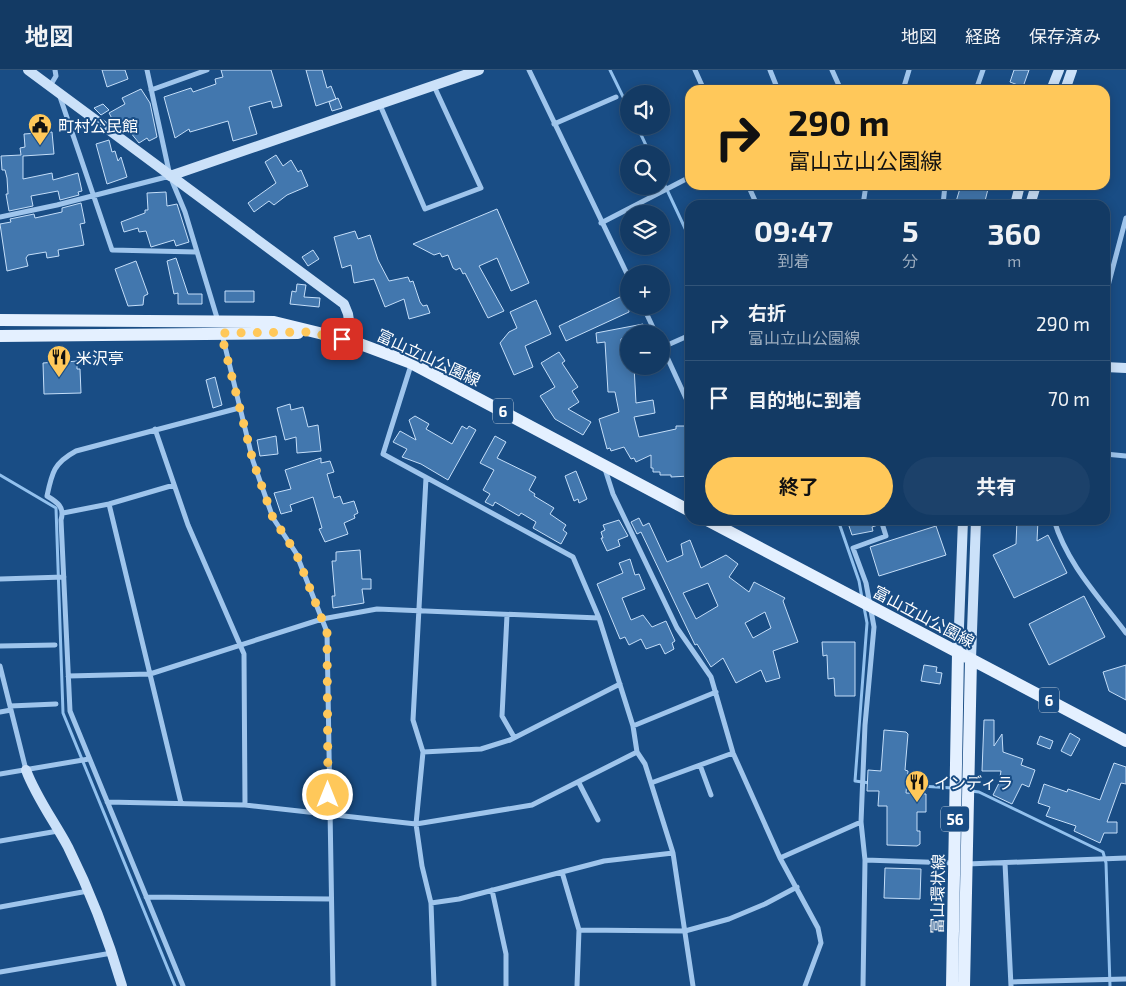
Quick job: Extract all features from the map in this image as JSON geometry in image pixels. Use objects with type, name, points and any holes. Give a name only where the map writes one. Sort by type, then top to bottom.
[{"type":"main road","name":"富山立山公園線","points":[[0,320],[220,327],[308,332],[352,342],[411,363],[685,508]]},
{"type":"main road","name":"富山立山公園線","points":[[0,336],[220,327]]},
{"type":"main road","name":"富山立山公園線","points":[[723,525],[871,607],[1126,741]]},
{"type":"main road","name":"富山環状線","points":[[952,986],[958,653]]},
{"type":"main road","name":"富山環状線","points":[[964,986],[971,659]]},
{"type":"street","points":[[28,70],[344,304],[348,314],[352,342]]},
{"type":"street","points":[[55,70],[54,89],[112,250],[196,252]]},
{"type":"street","points":[[147,70],[170,176],[185,212],[220,327],[253,461],[273,518],[296,553],[327,632],[328,815],[332,986]]},
{"type":"street","points":[[151,90],[207,70]]},
{"type":"street","points":[[0,217],[170,176],[479,70]]},
{"type":"street","points":[[529,70],[622,265]]},
{"type":"street","points":[[695,70],[702,85]]},
{"type":"street","points":[[770,70],[776,85]]},
{"type":"street","points":[[832,70],[839,85]]},
{"type":"street","points":[[978,85],[983,70]]},
{"type":"street","points":[[1053,85],[1059,70]]},
{"type":"street","points":[[1067,85],[1072,70]]},
{"type":"street","points":[[904,85],[907,72]]},
{"type":"street","points":[[380,105],[425,209],[481,188],[434,86]]},
{"type":"street","points":[[554,124],[616,97]]},
{"type":"street","points":[[601,223],[685,180]]},
{"type":"street","points":[[1110,278],[1126,218]]},
{"type":"street","points":[[670,342],[685,336]]},
{"type":"street","points":[[411,363],[383,454],[573,557],[599,618],[633,726],[637,752],[645,764],[673,853],[693,986]]},
{"type":"street","points":[[670,363],[685,396]]},
{"type":"street","points":[[1110,366],[1126,368]]},
{"type":"street","points":[[183,986],[70,711],[61,520],[63,513],[59,503],[47,496],[52,472],[63,458],[76,451],[239,408]]},
{"type":"street","points":[[155,429],[188,526],[244,654],[245,805]]},
{"type":"street","points":[[1110,454],[1126,456]]},
{"type":"street","points":[[604,466],[613,494],[677,628],[711,677],[733,753],[780,858],[818,928],[821,943],[805,986]]},
{"type":"street","points":[[426,478],[413,720],[423,752],[416,824],[422,866],[430,902],[434,986]]},
{"type":"street","points":[[63,513],[109,504],[174,485]]},
{"type":"street","points":[[109,504],[181,804]]},
{"type":"street","points":[[862,986],[864,860],[861,822],[865,726],[874,627],[866,583],[853,548],[886,536],[883,525]]},
{"type":"street","points":[[958,653],[963,525]]},
{"type":"street","points":[[971,659],[976,525]]},
{"type":"street","points":[[1056,525],[1061,541],[1086,585],[1126,634]]},
{"type":"street","points":[[0,579],[64,577]]},
{"type":"street","points":[[68,676],[150,674],[322,619],[377,609],[599,618]]},
{"type":"street","points":[[507,615],[502,716],[514,737]]},
{"type":"street","points":[[0,646],[55,644]]},
{"type":"street","points":[[0,666],[32,787],[59,831],[88,891],[112,953],[122,986]]},
{"type":"street","points":[[423,752],[481,749],[514,737],[620,684]]},
{"type":"street","points":[[633,726],[716,692]]},
{"type":"street","points":[[0,712],[10,708],[56,704]]},
{"type":"street","points":[[107,802],[245,805],[416,824],[532,805],[579,783],[637,752]]},
{"type":"street","points":[[651,783],[733,753]]},
{"type":"street","points":[[0,774],[89,759]]},
{"type":"street","points":[[700,765],[711,795]]},
{"type":"street","points":[[579,783],[598,820]]},
{"type":"street","points":[[780,858],[861,822]]},
{"type":"street","points":[[0,840],[59,831]]},
{"type":"street","points":[[430,902],[459,899],[604,861],[673,853]]},
{"type":"street","points":[[864,860],[967,864],[1126,858]]},
{"type":"street","points":[[1005,863],[1011,984],[1126,978]]},
{"type":"street","points":[[562,872],[579,930],[577,986]]},
{"type":"street","points":[[579,930],[685,931],[729,919],[765,904],[797,887]]},
{"type":"street","points":[[492,890],[506,954],[506,986]]},
{"type":"street","points":[[0,907],[88,891]]},
{"type":"street","points":[[146,897],[331,899]]},
{"type":"street","points":[[0,972],[112,953]]},
{"type":"building","points":[[102,70],[125,70],[128,79],[107,87]]},
{"type":"building","points":[[221,70],[271,70],[282,106],[273,108],[271,101],[249,107],[257,134],[233,141],[228,121],[190,132],[189,129],[175,138],[164,97],[191,88],[193,92],[216,84],[215,79],[223,77]]},
{"type":"building","points":[[306,70],[322,70],[327,88],[331,86],[336,99],[316,106]]},
{"type":"building","points":[[1014,70],[1029,70],[1024,85],[1010,82]]},
{"type":"building","points":[[141,89],[150,103],[157,137],[149,141],[147,138],[139,143],[122,122],[116,126],[109,113],[125,104],[122,98]]},
{"type":"building","points":[[338,98],[342,108],[332,111],[329,102]]},
{"type":"building","points":[[103,104],[109,110],[101,115],[94,108]]},
{"type":"building","points":[[52,132],[54,154],[23,156],[23,179],[52,173],[53,180],[78,173],[82,191],[78,192],[79,195],[60,200],[58,191],[31,196],[33,206],[9,211],[6,194],[8,194],[7,178],[5,170],[2,170],[1,156],[21,155],[20,148],[25,147],[24,134]]},
{"type":"building","points":[[109,140],[112,152],[115,151],[118,161],[121,157],[127,177],[107,184],[96,144]]},
{"type":"building","points":[[276,155],[283,166],[291,160],[298,172],[301,170],[308,186],[287,195],[274,205],[269,201],[254,212],[248,203],[276,183],[265,162]]},
{"type":"building","points":[[960,190],[988,190],[985,200],[956,200]]},
{"type":"building","points":[[166,192],[167,206],[177,204],[189,242],[176,246],[174,240],[151,247],[146,231],[139,232],[138,228],[124,232],[121,222],[145,213],[145,210],[148,210],[147,193]]},
{"type":"building","points":[[81,203],[85,223],[80,224],[84,245],[58,250],[59,256],[47,258],[46,252],[28,255],[26,258],[28,266],[7,271],[0,224],[11,222],[10,219],[34,214],[35,218],[62,212],[62,208]]},
{"type":"building","points":[[497,209],[529,283],[511,291],[497,258],[479,266],[504,311],[488,318],[465,273],[463,274],[460,268],[456,270],[453,268],[448,255],[442,257],[440,253],[434,255],[413,244]]},
{"type":"building","points":[[355,231],[358,239],[370,235],[378,260],[389,281],[408,277],[410,282],[413,281],[420,302],[423,306],[427,305],[430,313],[409,319],[404,299],[385,307],[374,279],[354,283],[351,265],[342,268],[334,237]]},
{"type":"building","points":[[313,250],[319,259],[308,266],[302,257]]},
{"type":"building","points":[[176,258],[188,294],[202,294],[202,304],[178,304],[178,293],[174,294],[167,261]]},
{"type":"building","points":[[136,261],[148,294],[144,296],[143,305],[128,306],[115,269]]},
{"type":"building","points":[[297,284],[306,285],[304,297],[320,298],[319,307],[290,304],[292,291],[296,292]]},
{"type":"building","points":[[225,291],[254,291],[254,302],[225,302]]},
{"type":"building","points":[[620,297],[620,315],[622,315],[566,341],[559,326]]},
{"type":"building","points":[[536,300],[551,334],[525,346],[533,367],[514,375],[500,343],[509,332],[517,328],[510,312]]},
{"type":"building","points":[[620,328],[620,375],[634,375],[636,403],[653,400],[655,413],[634,417],[639,437],[676,429],[676,426],[685,426],[685,476],[671,477],[671,475],[660,475],[660,472],[653,472],[653,468],[651,468],[651,455],[636,462],[634,458],[631,459],[624,447],[611,451],[610,448],[607,449],[599,419],[619,412],[615,392],[608,392],[605,342],[597,343],[596,333]]},
{"type":"building","points":[[559,352],[565,361],[562,363],[578,387],[572,391],[579,402],[568,409],[591,422],[583,435],[555,419],[540,396],[555,387],[541,363]]},
{"type":"building","points":[[56,357],[66,357],[66,362],[77,361],[77,369],[80,369],[81,393],[44,394],[43,363],[56,362]]},
{"type":"building","points":[[215,377],[222,405],[213,408],[206,380]]},
{"type":"building","points":[[290,404],[291,410],[303,407],[308,427],[318,425],[321,451],[297,453],[296,437],[285,440],[277,408]]},
{"type":"building","points":[[415,416],[429,424],[426,429],[452,444],[462,426],[467,429],[469,426],[476,430],[448,480],[421,464],[402,457],[407,449],[393,442],[400,431],[416,440],[409,420]]},
{"type":"building","points":[[276,436],[278,454],[260,456],[257,440]]},
{"type":"building","points":[[495,436],[506,442],[497,458],[536,477],[529,490],[535,494],[534,496],[554,508],[550,514],[566,525],[563,530],[567,533],[561,544],[533,528],[536,522],[521,513],[519,516],[495,502],[493,506],[485,502],[490,494],[483,490],[494,470],[480,463]]},
{"type":"building","points":[[321,458],[321,463],[330,461],[334,472],[327,474],[334,498],[340,496],[343,504],[354,501],[358,513],[354,515],[355,518],[344,523],[348,534],[325,542],[319,529],[322,528],[313,497],[290,505],[292,511],[281,514],[274,493],[291,489],[285,470]]},
{"type":"building","points":[[576,471],[587,499],[579,503],[578,499],[574,501],[565,476]]},
{"type":"building","points":[[639,518],[643,526],[649,523],[667,562],[683,555],[681,544],[690,540],[701,568],[726,555],[738,564],[729,577],[749,592],[754,582],[785,598],[783,601],[798,642],[773,651],[780,678],[766,682],[761,670],[736,683],[723,658],[711,667],[697,644],[695,645],[641,532],[637,534],[631,522]],"holes":[[[708,583],[718,606],[696,619],[683,593]],[[765,612],[771,628],[753,638],[745,623]]]},
{"type":"building","points":[[619,520],[628,536],[618,540],[620,546],[607,551],[601,538],[603,538],[601,532],[605,530],[603,525]]},
{"type":"building","points":[[849,525],[878,525],[872,527],[873,531],[852,535]]},
{"type":"building","points":[[1017,525],[1038,525],[1037,541],[1048,535],[1067,573],[1014,598],[993,555],[1016,544]]},
{"type":"building","points":[[936,526],[946,555],[879,576],[870,547]]},
{"type":"building","points":[[360,550],[362,579],[371,579],[371,589],[362,589],[364,603],[333,608],[332,596],[335,596],[332,561],[336,561],[336,552]]},
{"type":"building","points":[[630,559],[635,575],[639,574],[645,589],[622,598],[631,620],[643,615],[652,627],[666,621],[675,641],[672,643],[674,649],[665,654],[660,644],[646,649],[641,639],[629,645],[625,637],[620,639],[597,584],[623,573],[619,563]]},
{"type":"building","points":[[1084,596],[1105,637],[1049,665],[1029,624]]},
{"type":"building","points":[[822,642],[855,642],[855,696],[835,696],[834,678],[828,679],[827,655],[823,656]]},
{"type":"building","points":[[924,665],[937,667],[936,672],[942,673],[940,684],[921,681]]},
{"type":"building","points":[[1126,665],[1126,700],[1109,691],[1103,672]]},
{"type":"building","points":[[984,720],[994,720],[994,746],[1002,734],[1003,752],[1023,759],[1021,765],[1035,770],[1029,787],[1022,784],[1012,804],[993,795],[1002,777],[1000,777],[1001,771],[982,771]]},
{"type":"building","points":[[884,730],[906,732],[908,734],[905,770],[908,771],[906,793],[926,794],[926,812],[917,812],[917,831],[920,831],[920,844],[917,846],[887,845],[887,806],[878,806],[879,791],[867,791],[868,770],[881,771]]},
{"type":"building","points":[[1070,733],[1080,739],[1071,756],[1061,751]]},
{"type":"building","points":[[1040,736],[1053,741],[1050,749],[1037,744]]},
{"type":"building","points":[[1114,763],[1126,767],[1126,784],[1121,783],[1107,822],[1117,822],[1117,833],[1104,833],[1100,843],[1074,831],[1076,826],[1046,816],[1050,807],[1038,803],[1044,784],[1067,792],[1068,789],[1100,800]]},
{"type":"building","points":[[885,868],[921,869],[920,899],[884,898]]},
{"type":"waterway","points":[[610,70],[620,91]]},
{"type":"waterway","points":[[641,135],[646,145]]},
{"type":"waterway","points":[[669,195],[685,228]]},
{"type":"waterway","points":[[0,475],[56,508],[63,713],[175,986]]},
{"type":"waterway","points":[[840,525],[859,581],[862,598]]},
{"type":"waterway","points":[[864,607],[867,623],[855,781],[870,783]]},
{"type":"waterway","points":[[904,785],[953,788]]},
{"type":"waterway","points":[[971,791],[979,792],[1103,852],[1106,863],[1110,986]]},
{"type":"place","name":"町村公民館","points":[[40,146]]},
{"type":"place","name":"米沢亭","points":[[59,378]]},
{"type":"place","name":"インディラ","points":[[917,803]]},
{"type":"route","points":[[328,795],[327,632],[296,553],[273,518],[253,461],[221,333],[274,334],[308,332],[342,339]]}]
